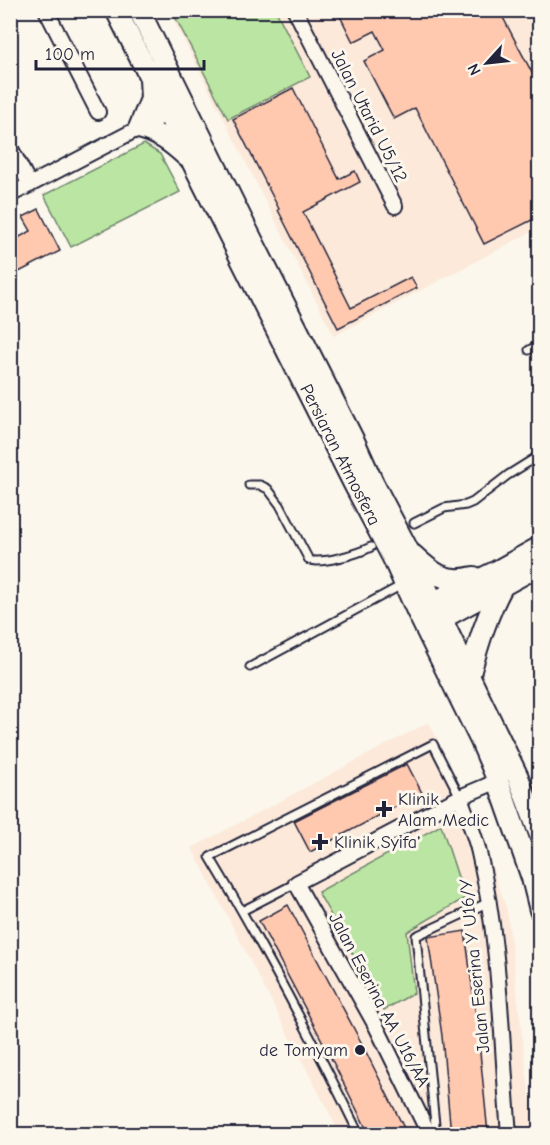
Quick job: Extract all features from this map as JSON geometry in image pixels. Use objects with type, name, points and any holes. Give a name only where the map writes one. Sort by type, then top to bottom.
[{"type":"street","points":[[46,10],[98,112]]},
{"type":"street","name":"Persiaran Atmosfera","points":[[116,10],[405,584],[429,615],[469,677],[518,777],[540,835]]},
{"type":"street","name":"Persiaran Atmosfera","points":[[139,10],[407,548],[429,615],[498,781],[532,878],[540,910]]},
{"type":"street","name":"Jalan Utarid U5/12","points":[[295,10],[395,206]]},
{"type":"street","points":[[139,128],[151,99],[150,77]]},
{"type":"street","points":[[10,195],[185,104]]},
{"type":"street","points":[[139,128],[158,134],[193,163]]},
{"type":"street","points":[[10,147],[30,185]]},
{"type":"street","points":[[407,548],[428,570],[445,578],[461,580],[500,578],[540,547]]},
{"type":"street","points":[[429,615],[500,578],[540,565]]},
{"type":"street","points":[[469,677],[500,578]]},
{"type":"street","points":[[296,883],[460,797],[498,781]]},
{"type":"street","name":"Jalan Eserina Y U16/Y","points":[[460,797],[479,850],[489,902],[502,1023],[509,1134]]},
{"type":"street","name":"Jalan Eserina AA U16/AA","points":[[296,883],[376,1026],[429,1134]]},
{"type":"lane","points":[[529,350],[540,344]]},
{"type":"lane","points":[[414,524],[444,508],[473,502],[508,475],[540,455]]},
{"type":"lane","points":[[249,485],[260,485],[268,489],[280,505],[309,560],[315,562],[328,560],[358,553],[371,547]]},
{"type":"lane","points":[[250,667],[405,584]]},
{"type":"lane","points":[[359,1134],[242,911],[210,857],[433,744],[460,797]]},
{"type":"lane","points":[[242,911],[296,883]]},
{"type":"lane","points":[[436,1134],[416,936],[489,902]]},
{"type":"shaded area","points":[[169,11],[539,11],[539,228],[334,336]]},
{"type":"shaded area","points":[[429,722],[475,819],[507,910],[532,1134],[340,1134],[192,848]]},
{"type":"green space","points":[[172,11],[276,11],[310,77],[228,119]]},
{"type":"green space","points":[[144,144],[160,154],[180,192],[71,247],[44,195]]},
{"type":"green space","points":[[441,825],[465,898],[407,932],[414,993],[384,1010],[318,892]]},
{"type":"building","points":[[337,10],[499,10],[540,88],[540,216],[484,244],[415,108],[394,119],[364,61],[385,50],[375,31],[353,42]]},
{"type":"building","points":[[293,88],[339,179],[355,171],[360,182],[303,212],[351,308],[411,277],[417,288],[338,328],[233,119]]},
{"type":"building","points":[[39,209],[60,251],[15,274],[10,266],[10,242],[31,231],[23,217]]},
{"type":"building","points":[[407,764],[422,793],[310,852],[294,821]]},
{"type":"building","points":[[288,905],[407,1134],[369,1134],[259,921]]},
{"type":"building","points":[[465,931],[488,1134],[451,1134],[442,1036],[428,937]]},
{"type":"place","name":"Klinik Alam Medic","points":[[384,809]]},
{"type":"place","name":"Klinik Syifa'","points":[[320,842]]},
{"type":"place","name":"de Tomyam","points":[[360,1050]]}]
